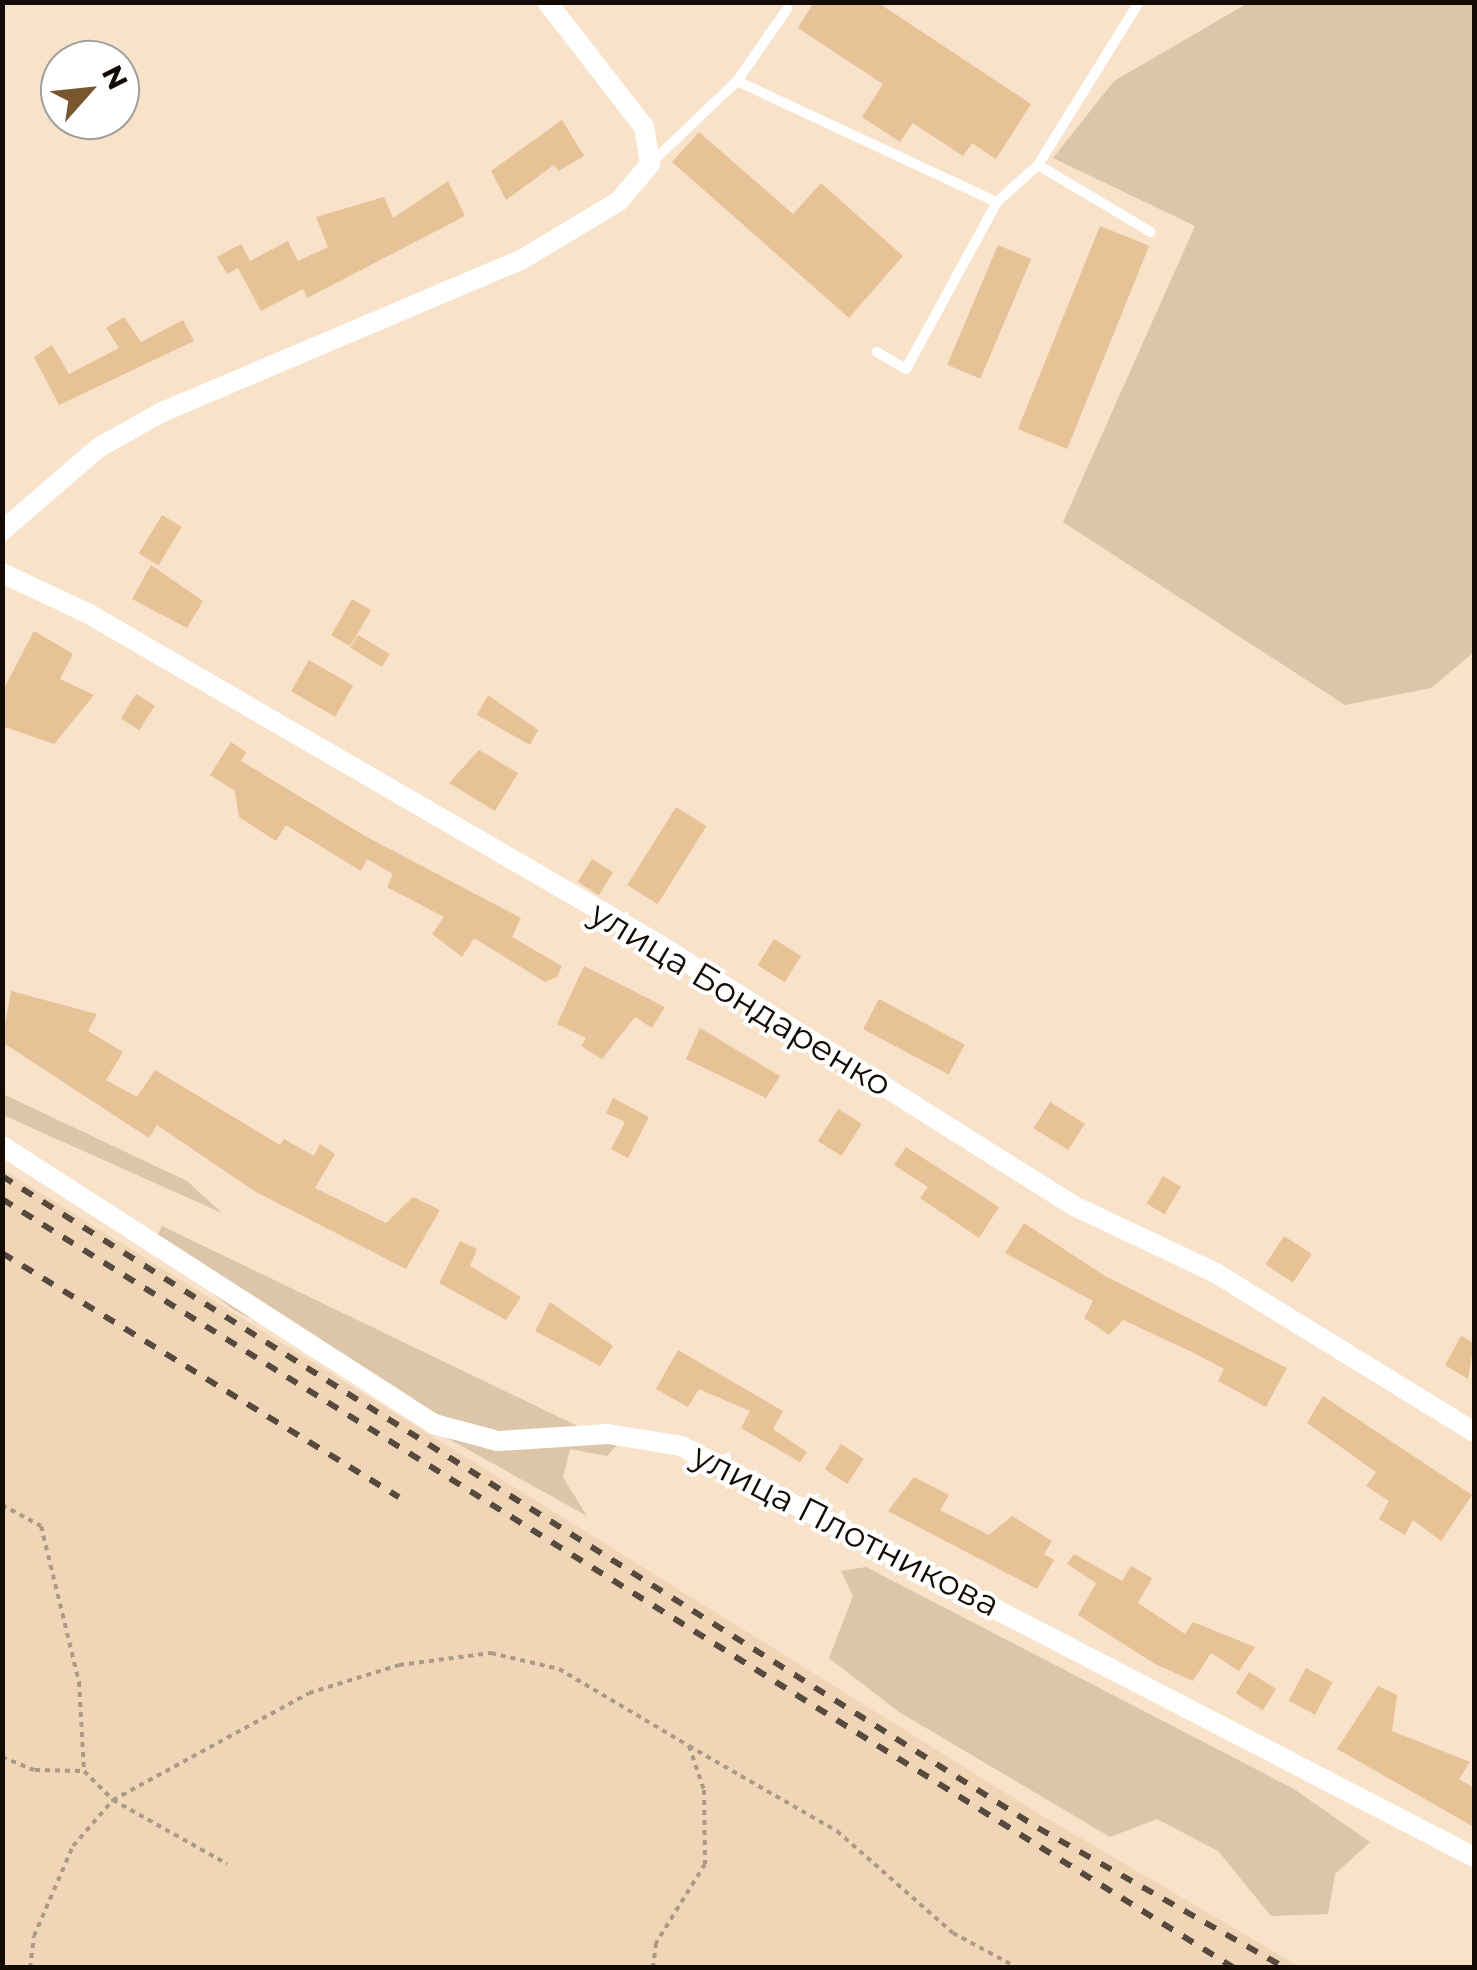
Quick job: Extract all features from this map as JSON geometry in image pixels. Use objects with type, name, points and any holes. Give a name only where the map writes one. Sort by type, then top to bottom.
[{"type":"street","points":[[2,531],[98,448],[570,236],[650,164],[644,127],[547,2]]},
{"type":"street","name":"улица Бондаренко","points":[[2,573],[90,614],[658,944],[1072,1204],[1214,1272],[1474,1432]]},
{"type":"street","name":"улица Плотникова","points":[[2,1146],[434,1424],[498,1442],[608,1434],[680,1446],[1474,1857]]},
{"type":"lane","points":[[876,352],[906,369],[997,202],[1038,164],[1139,2]]},
{"type":"lane","points":[[650,164],[737,81],[787,9]]},
{"type":"lane","points":[[737,81],[997,202]]},
{"type":"lane","points":[[1038,164],[1151,232]]},
{"type":"path","points":[[2,1505],[41,1526],[79,1682],[84,1771],[113,1800],[228,1864]]},
{"type":"path","points":[[30,1968],[34,1936],[74,1846],[113,1800],[309,1693],[399,1666],[491,1652],[560,1669],[837,1832],[952,1934],[1018,1968]]},
{"type":"path","points":[[653,1968],[656,1943],[705,1864],[704,1790],[689,1746]]},
{"type":"path","points":[[2,1756],[35,1770],[84,1771]]},
{"type":"shaded area","points":[[1248,3],[1474,3],[1474,652],[1431,688],[1345,705],[1063,522],[1195,226],[1053,158],[1114,81]]},
{"type":"shaded area","points":[[3,1094],[187,1181],[222,1213],[3,1115]]},
{"type":"shaded area","points":[[2,1169],[1043,1816],[1300,1967],[3,1967]]},
{"type":"shaded area","points":[[162,1226],[617,1445],[607,1456],[570,1449],[563,1477],[587,1516],[404,1414],[327,1355],[234,1310],[152,1247]]},
{"type":"shaded area","points":[[866,1567],[1294,1789],[1370,1842],[1335,1874],[1328,1914],[1271,1916],[1218,1851],[1157,1819],[1110,1837],[899,1712],[829,1658],[853,1596],[841,1571]]},
{"type":"building","points":[[814,2],[877,2],[1031,104],[996,159],[972,143],[963,156],[913,123],[900,142],[862,117],[883,84],[798,28]]},
{"type":"building","points":[[562,120],[584,156],[558,171],[554,165],[506,200],[491,171]]},
{"type":"building","points":[[699,132],[793,214],[821,183],[903,256],[849,318],[672,162]]},
{"type":"building","points":[[448,181],[465,216],[307,298],[303,289],[261,311],[238,268],[227,274],[217,257],[241,244],[250,261],[288,241],[298,261],[328,247],[316,217],[384,197],[393,218]]},
{"type":"building","points":[[1100,226],[1149,246],[1067,449],[1018,429]]},
{"type":"building","points":[[998,245],[1031,259],[980,379],[947,365]]},
{"type":"building","points":[[124,317],[141,342],[183,320],[194,341],[59,405],[34,357],[52,345],[69,374],[119,348],[106,328]]},
{"type":"building","points":[[162,515],[182,527],[159,565],[139,554]]},
{"type":"building","points":[[151,565],[203,601],[187,628],[132,599]]},
{"type":"building","points":[[352,599],[371,610],[350,646],[331,635]]},
{"type":"building","points":[[34,631],[73,654],[60,679],[94,695],[54,744],[2,726],[2,692]]},
{"type":"building","points":[[358,635],[390,654],[382,667],[350,648]]},
{"type":"building","points":[[309,660],[353,686],[335,717],[291,691]]},
{"type":"building","points":[[136,694],[155,706],[139,730],[121,719]]},
{"type":"building","points":[[488,695],[538,730],[530,745],[477,715]]},
{"type":"building","points":[[231,742],[246,752],[241,761],[365,836],[521,918],[512,937],[562,966],[557,977],[545,982],[474,938],[462,957],[432,934],[444,917],[387,887],[393,874],[367,859],[361,871],[286,825],[276,841],[239,817],[235,791],[210,775]]},
{"type":"building","points":[[479,750],[518,773],[495,811],[449,783]]},
{"type":"building","points":[[676,807],[707,826],[658,904],[627,885]]},
{"type":"building","points":[[592,859],[613,872],[599,895],[578,882]]},
{"type":"building","points":[[774,939],[801,956],[785,982],[758,965]]},
{"type":"building","points":[[584,966],[665,1007],[652,1028],[635,1017],[602,1059],[581,1046],[586,1038],[557,1024]]},
{"type":"building","points":[[11,991],[97,1014],[88,1031],[123,1052],[106,1080],[137,1097],[155,1070],[280,1145],[284,1139],[314,1156],[320,1144],[335,1154],[315,1188],[386,1223],[413,1197],[440,1210],[406,1269],[256,1192],[157,1125],[149,1138],[2,1042]]},
{"type":"building","points":[[879,999],[965,1045],[949,1075],[863,1029]]},
{"type":"building","points":[[700,1028],[780,1076],[766,1098],[686,1059]]},
{"type":"building","points":[[613,1098],[649,1117],[628,1158],[611,1149],[625,1122],[606,1113]]},
{"type":"building","points":[[1050,1102],[1085,1124],[1068,1150],[1034,1128]]},
{"type":"building","points":[[838,1109],[862,1124],[842,1156],[818,1141]]},
{"type":"building","points":[[906,1147],[999,1207],[979,1238],[920,1198],[928,1187],[894,1165]]},
{"type":"building","points":[[1163,1176],[1181,1187],[1165,1214],[1147,1203]]},
{"type":"building","points":[[1024,1223],[1105,1276],[1287,1368],[1266,1407],[1218,1381],[1224,1369],[1194,1353],[1123,1320],[1109,1335],[1084,1318],[1093,1301],[1005,1253]]},
{"type":"building","points":[[1284,1236],[1312,1254],[1293,1282],[1265,1265]]},
{"type":"building","points":[[460,1241],[477,1249],[470,1266],[521,1297],[506,1320],[439,1283]]},
{"type":"building","points":[[550,1302],[613,1346],[600,1366],[535,1331]]},
{"type":"building","points":[[1461,1336],[1474,1343],[1468,1379],[1445,1365]]},
{"type":"building","points":[[678,1350],[783,1411],[773,1429],[807,1452],[800,1462],[741,1428],[750,1411],[699,1389],[688,1407],[656,1389]]},
{"type":"building","points":[[1323,1396],[1472,1495],[1441,1541],[1413,1520],[1405,1535],[1379,1519],[1389,1501],[1366,1486],[1376,1472],[1307,1423]]},
{"type":"building","points":[[841,1444],[864,1459],[847,1484],[825,1469]]},
{"type":"building","points":[[914,1477],[949,1495],[940,1510],[989,1535],[1012,1516],[1052,1541],[1044,1554],[1054,1560],[1037,1589],[888,1511]]},
{"type":"building","points":[[1074,1554],[1122,1581],[1131,1566],[1152,1578],[1138,1603],[1185,1634],[1193,1622],[1255,1647],[1239,1671],[1211,1653],[1193,1681],[1155,1664],[1078,1615],[1096,1583],[1067,1564]]},
{"type":"building","points":[[1306,1668],[1332,1682],[1315,1715],[1289,1701]]},
{"type":"building","points":[[1249,1672],[1276,1689],[1263,1710],[1236,1693]]},
{"type":"building","points":[[1378,1686],[1397,1695],[1392,1731],[1470,1762],[1459,1779],[1474,1788],[1474,1827],[1337,1749]]},
{"type":"railway","points":[[2,1176],[1038,1828],[1285,1968]]},
{"type":"railway","points":[[2,1199],[1234,1968]]},
{"type":"railway","points":[[2,1253],[399,1497]]}]
